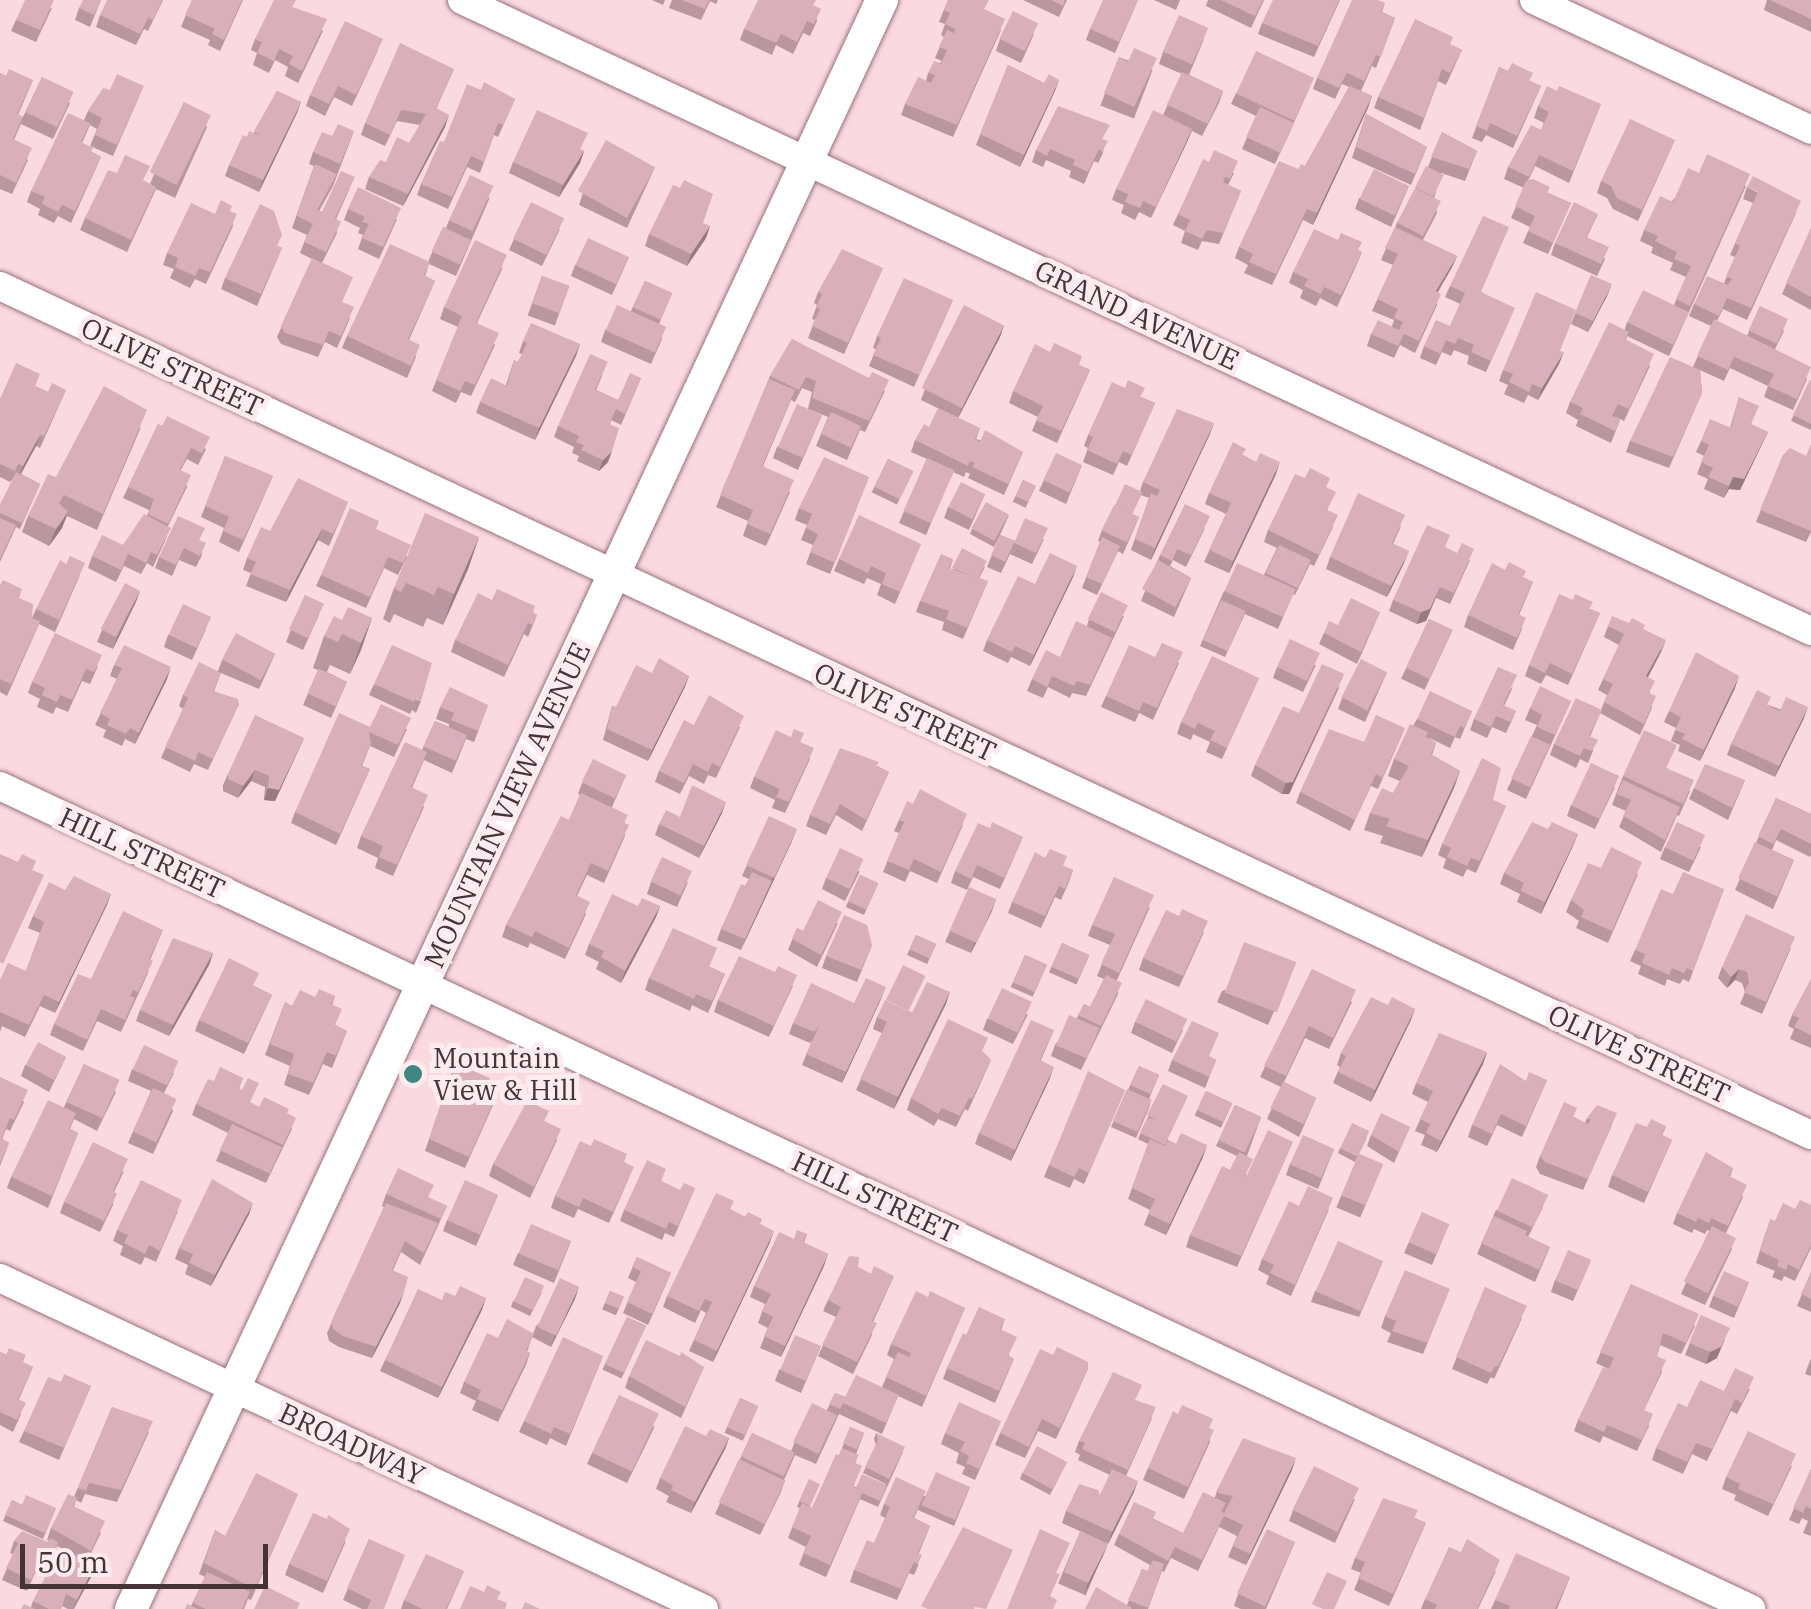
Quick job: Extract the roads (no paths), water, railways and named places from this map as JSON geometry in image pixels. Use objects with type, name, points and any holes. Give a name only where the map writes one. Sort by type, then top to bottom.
[{"type":"street","name":"GRAND AVENUE","points":[[462,0],[1811,632]]},
{"type":"street","name":"MOUNTAIN VIEW AVENUE","points":[[131,1609],[882,0]]},
{"type":"street","points":[[1534,0],[1811,130]]},
{"type":"street","name":"OLIVE STREET","points":[[0,286],[1811,1135]]},
{"type":"street","name":"HILL STREET","points":[[0,786],[1751,1609]]},
{"type":"street","name":"BROADWAY","points":[[0,1278],[704,1609]]},
{"type":"place","name":"Mountain View & Hill","points":[[413,1074]]}]
